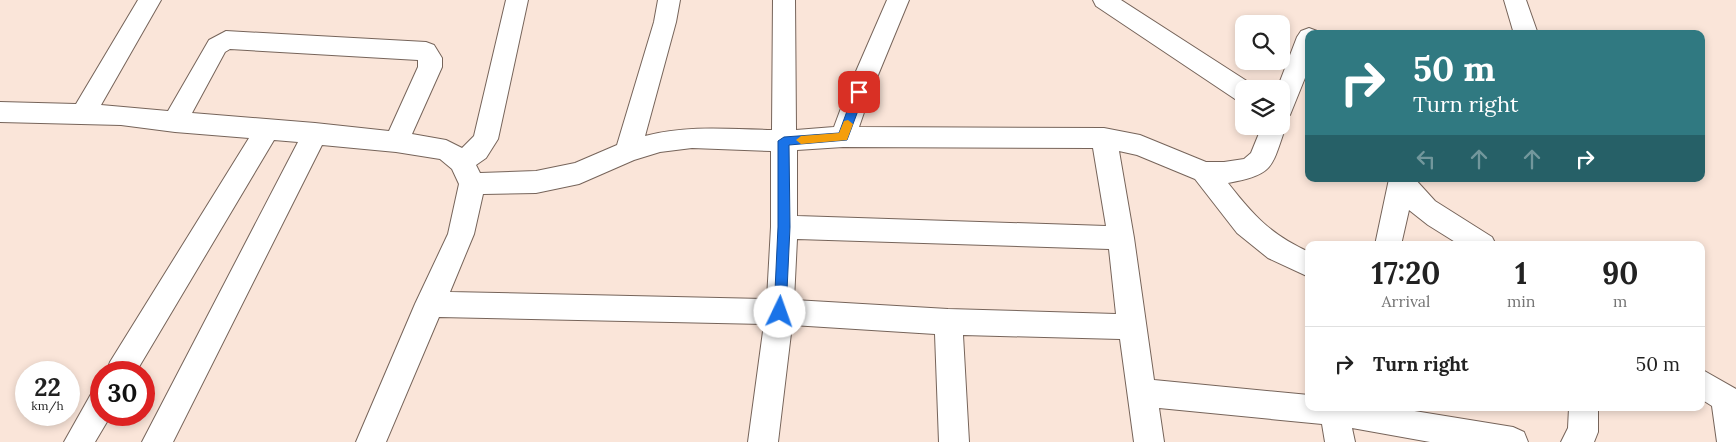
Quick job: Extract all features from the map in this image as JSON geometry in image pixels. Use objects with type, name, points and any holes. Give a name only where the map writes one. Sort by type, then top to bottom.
[{"type":"street","points":[[83,114],[150,0]]},
{"type":"street","points":[[371,442],[429,304],[461,234],[467,173],[477,151],[486,139],[517,0]]},
{"type":"street","points":[[628,152],[665,22],[669,0]]},
{"type":"street","points":[[762,442],[780,312],[784,227],[784,0]]},
{"type":"street","points":[[843,137],[859,92],[898,0]]},
{"type":"street","points":[[1104,0],[1235,86]]},
{"type":"street","points":[[1515,0],[1525,30]]},
{"type":"street","points":[[176,122],[216,46],[226,40],[426,51],[430,58],[430,67],[396,142]]},
{"type":"street","points":[[1290,85],[1305,46]]},
{"type":"street","points":[[0,112],[121,115],[176,122],[314,133],[396,142],[446,150],[467,173],[536,182],[579,173],[628,152],[660,142],[692,138],[784,141],[843,137],[1104,138],[1140,145],[1204,172],[1224,174],[1250,168],[1261,160],[1271,135]]},
{"type":"street","points":[[127,361],[267,129]]},
{"type":"street","points":[[157,442],[314,133]]},
{"type":"street","points":[[1104,138],[1121,238],[1149,442]]},
{"type":"street","points":[[1204,172],[1246,225],[1277,250],[1305,263]]},
{"type":"street","points":[[1389,241],[1401,182]]},
{"type":"street","points":[[1404,182],[1411,196],[1428,211],[1477,241]]},
{"type":"street","points":[[784,227],[1121,238]]},
{"type":"street","points":[[429,304],[780,312],[948,322],[1132,328]]},
{"type":"street","points":[[948,322],[954,442]]},
{"type":"street","points":[[1705,386],[1731,402],[1732,442]]},
{"type":"street","points":[[1141,394],[1305,408]]},
{"type":"street","points":[[1340,442],[1334,411],[1513,442]]},
{"type":"street","points":[[1576,442],[1583,432],[1584,411]]},
{"type":"street","points":[[79,442],[90,423]]},
{"type":"slow traffic","points":[[801,140],[843,137],[848,124]]},
{"type":"route","points":[[780,312],[784,227],[784,141],[843,137],[859,92]]}]
